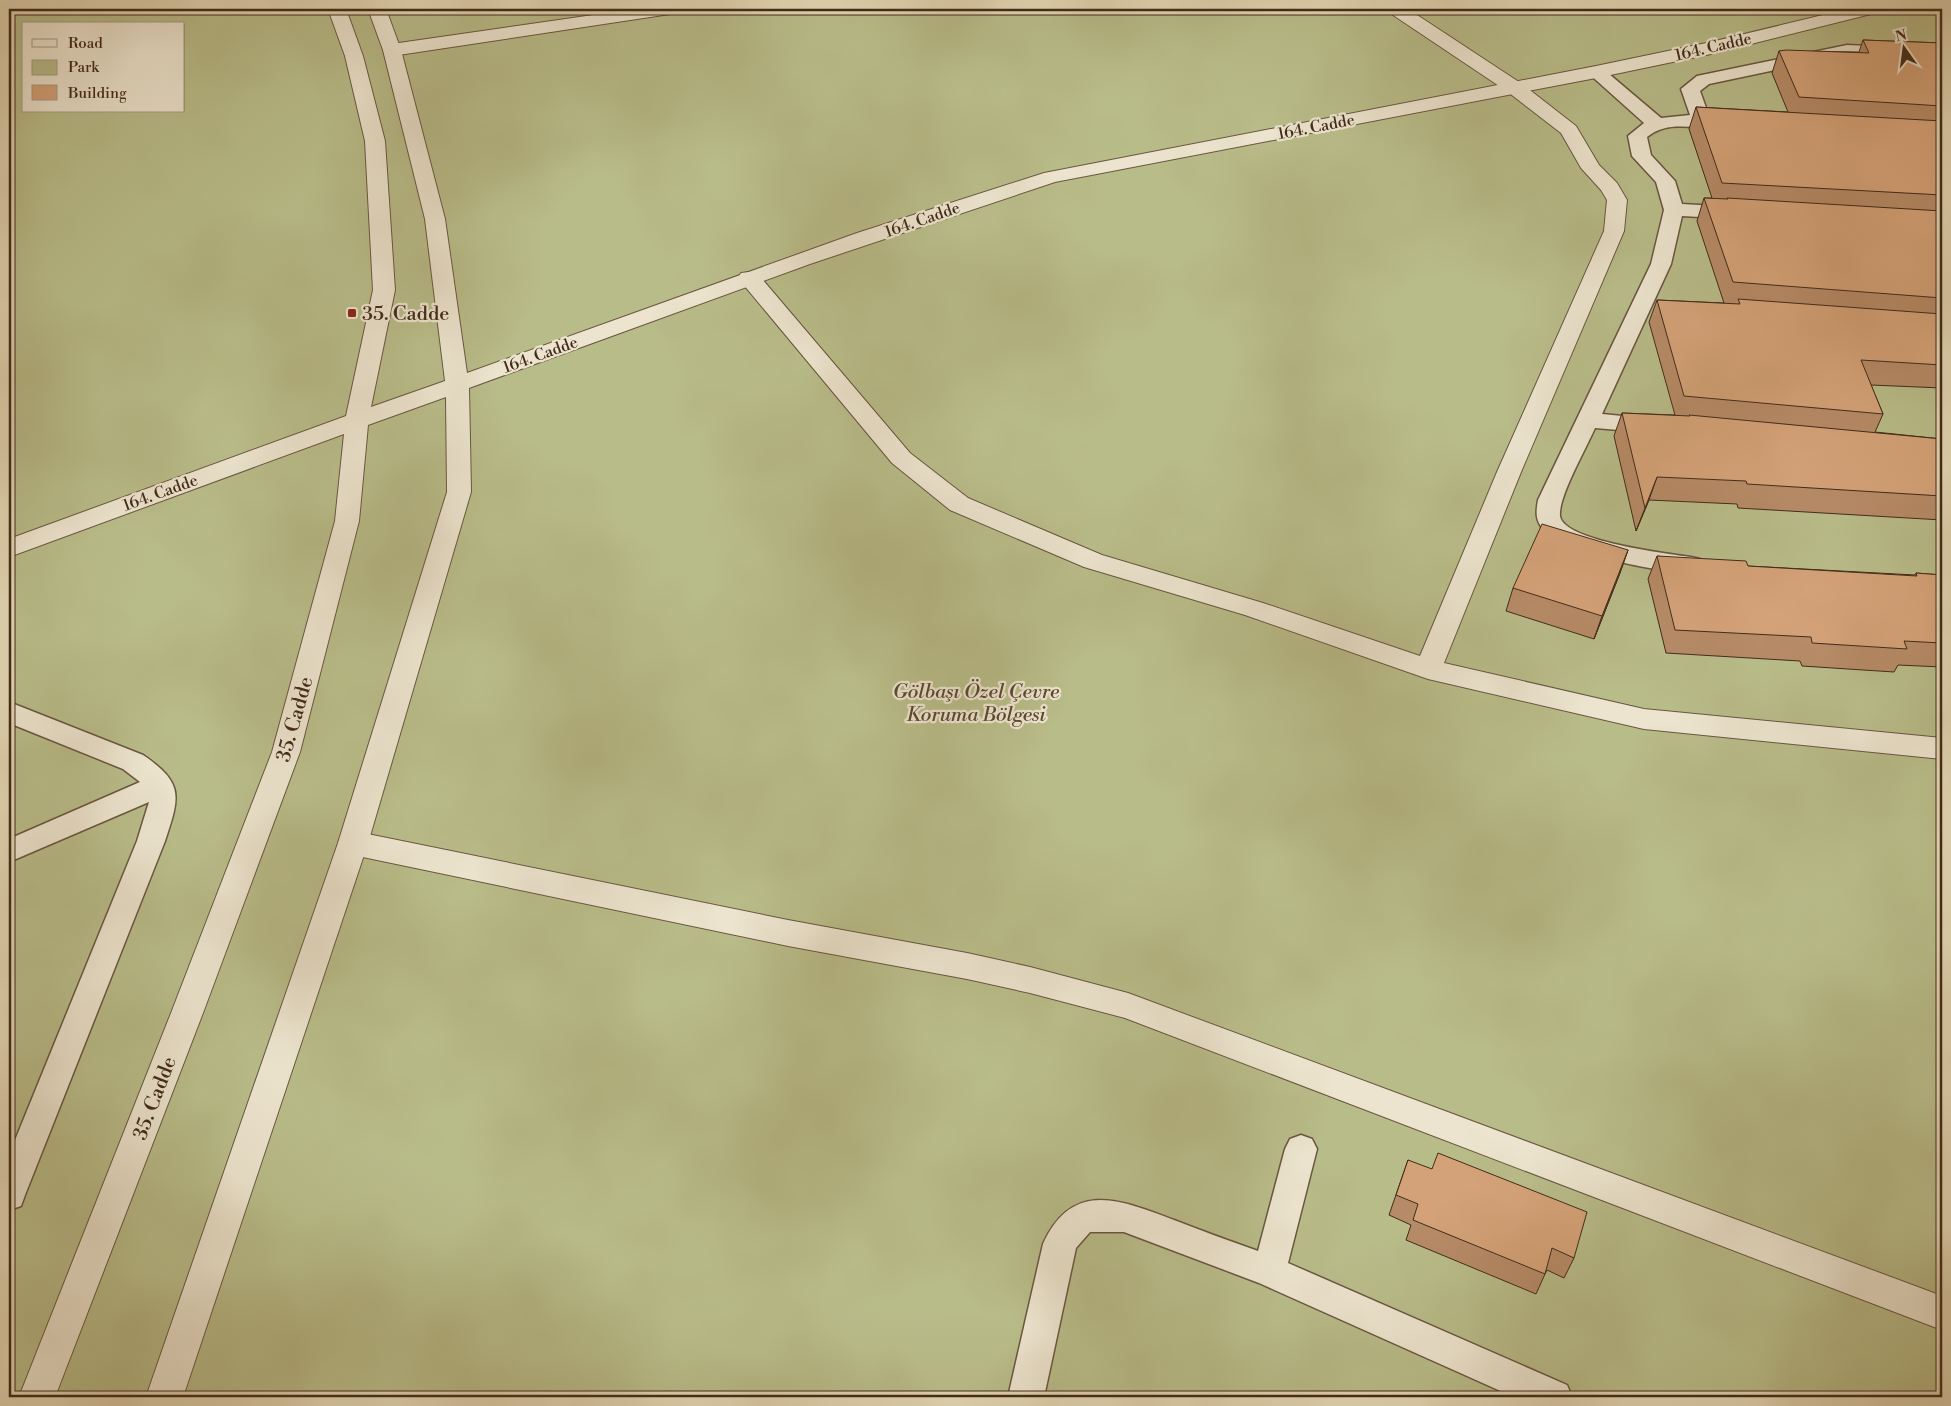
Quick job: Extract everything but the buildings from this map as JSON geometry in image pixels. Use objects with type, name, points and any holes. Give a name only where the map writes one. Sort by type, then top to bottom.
[{"type":"street","name":"35. Cadde","points":[[37,1397],[187,1013],[286,752],[347,521],[357,419],[384,290],[375,141],[354,56],[337,9]]},
{"type":"street","points":[[164,1397],[353,843],[459,492],[457,384],[435,219],[392,50],[377,9]]},
{"type":"street","points":[[392,50],[670,9]]},
{"type":"street","points":[[1396,9],[1514,88],[1569,130],[1592,168],[1610,186],[1616,200],[1614,231],[1509,472],[1428,669]]},
{"type":"street","name":"164. Cadde","points":[[9,548],[357,419],[749,278],[1051,177],[1596,72],[1711,48],[1869,9]]},
{"type":"street","points":[[749,278],[901,458],[959,504],[1094,561],[1254,609],[1428,669],[1644,719],[1942,749]]},
{"type":"street","points":[[353,843],[788,933],[967,966],[1030,980],[1128,1006],[1942,1313]]},
{"type":"lane","points":[[1701,121],[1690,89],[1703,80],[1847,50],[1942,54]]},
{"type":"lane","points":[[1596,72],[1657,124]]},
{"type":"lane","points":[[1709,567],[1598,548],[1564,535],[1551,524],[1547,514],[1550,500],[1588,420],[1653,304],[1674,210],[1664,181],[1642,156],[1638,147],[1637,136],[1648,126],[1657,124],[1701,121],[1749,124]]},
{"type":"lane","points":[[1674,210],[1753,215]]},
{"type":"lane","points":[[1588,420],[1676,428]]},
{"type":"lane","points":[[9,712],[133,762],[151,773],[160,786],[164,802],[151,841],[9,1195]]},
{"type":"lane","points":[[9,851],[160,786]]},
{"type":"lane","points":[[1268,1271],[1301,1149]]},
{"type":"lane","points":[[1026,1397],[1060,1244],[1068,1230],[1080,1219],[1100,1215],[1124,1217],[1268,1271],[1554,1397]]},
{"type":"green space","name":"Gölbaşı Özel Çevre Koruma Bölgesi","points":[[9,9],[1942,9],[1942,1397],[9,1397]]},
{"type":"place","name":"35. Cadde","points":[[352,313]]}]
